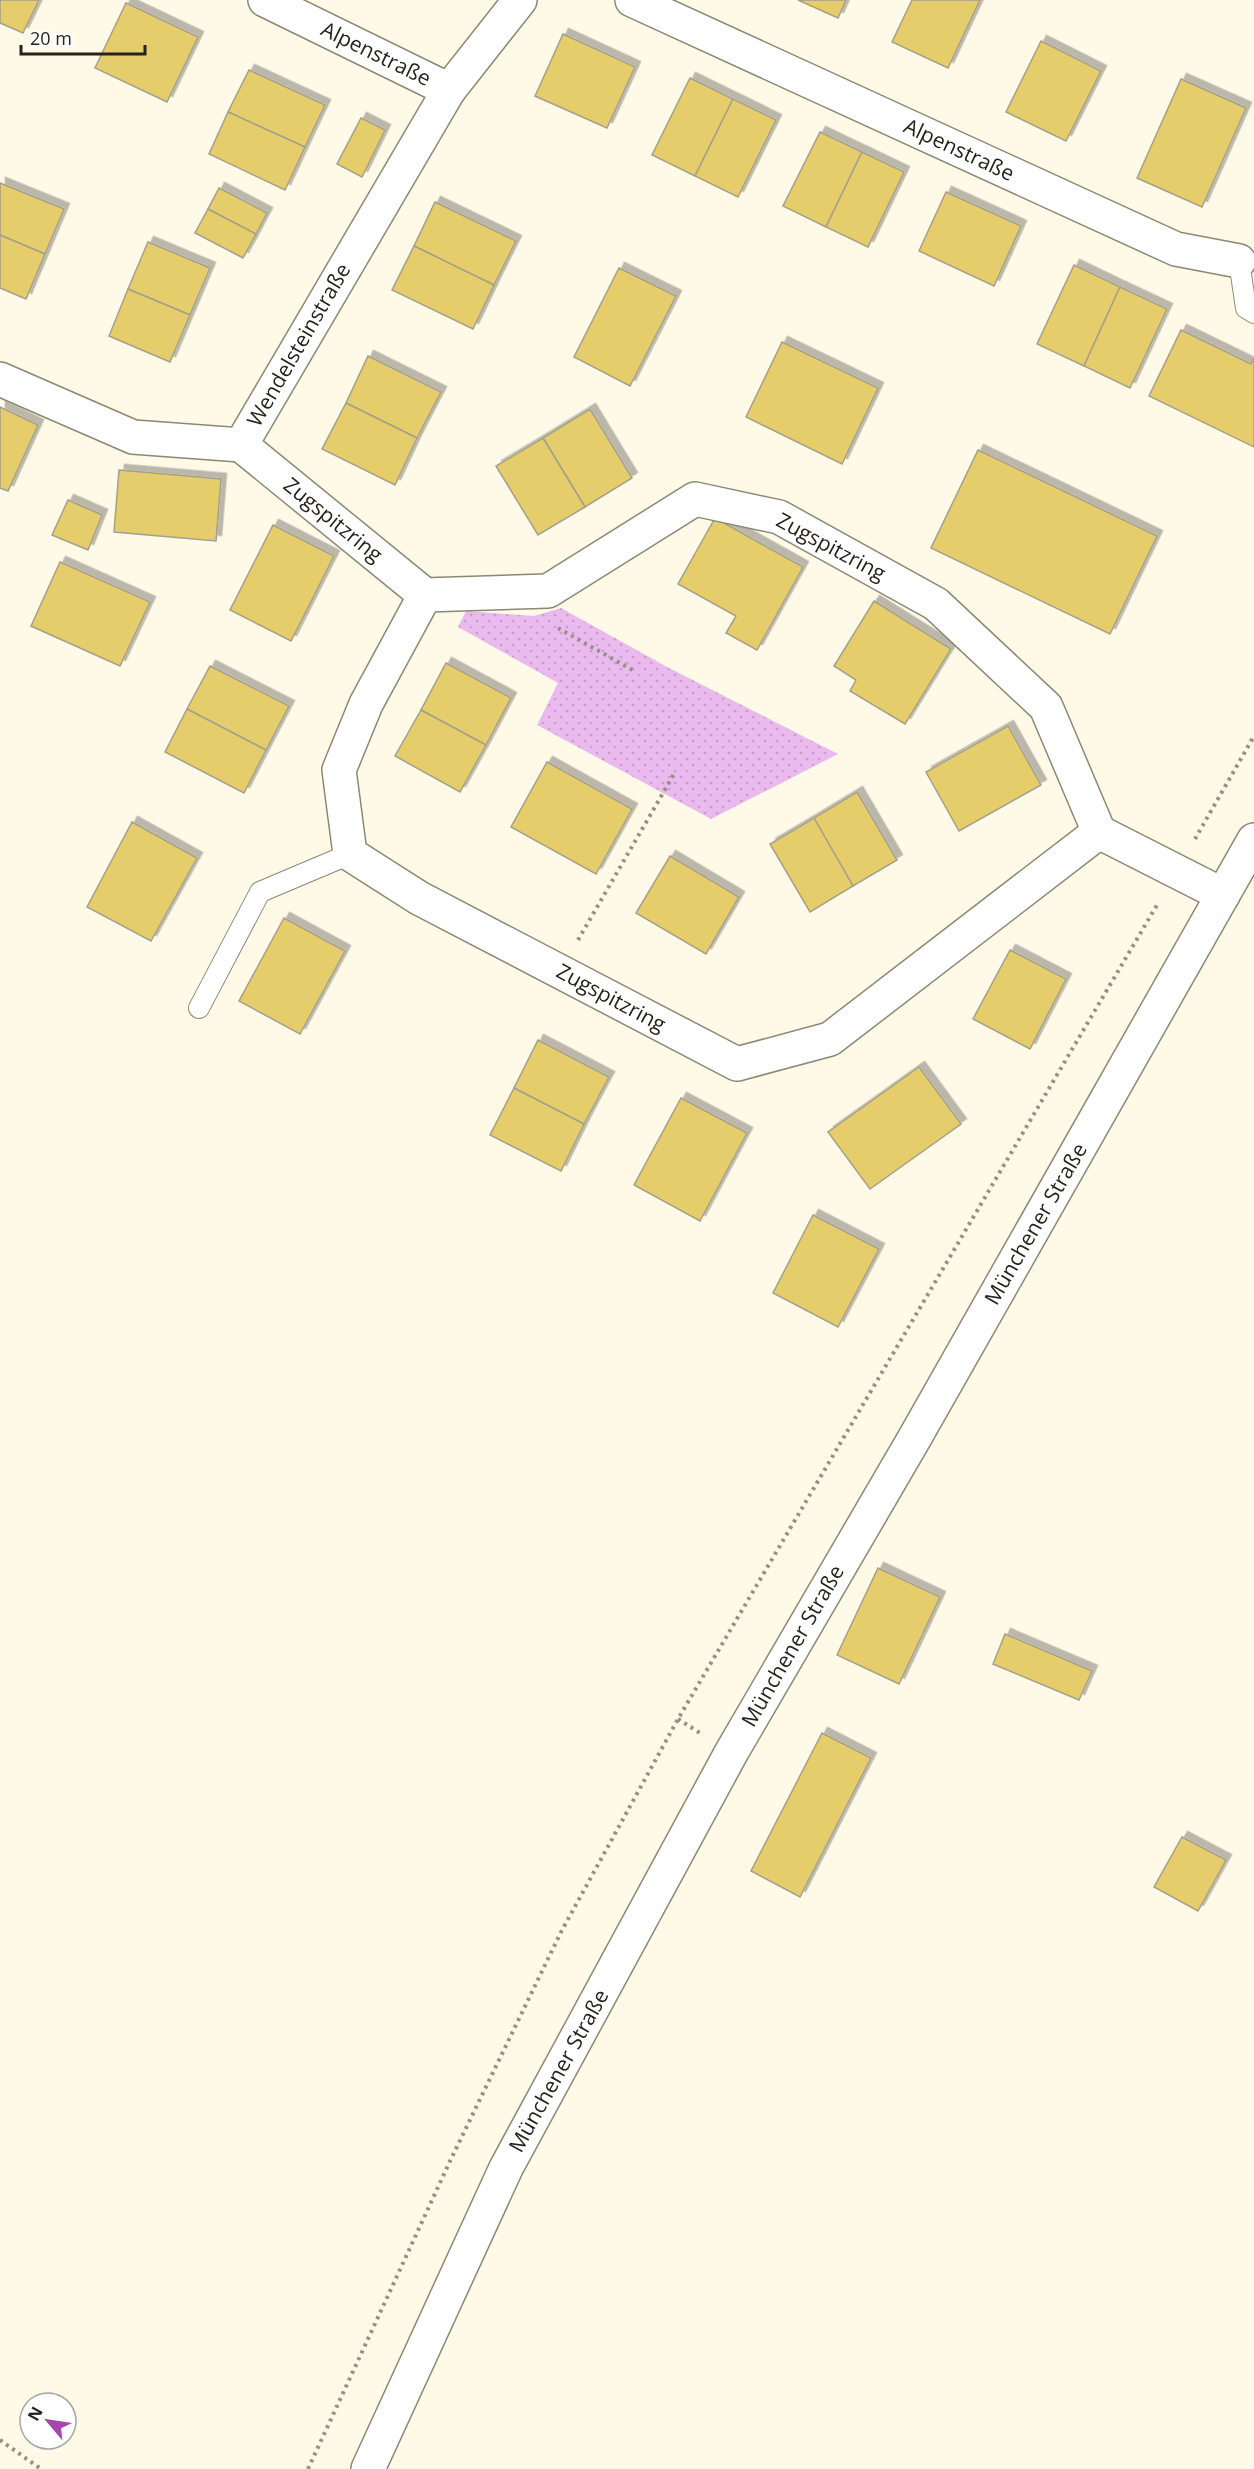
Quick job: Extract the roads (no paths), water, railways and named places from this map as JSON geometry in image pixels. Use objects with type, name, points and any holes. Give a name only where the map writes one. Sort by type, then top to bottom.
[{"type":"street","name":"Alpenstraße","points":[[265,0],[449,90],[520,0]]},
{"type":"street","name":"Alpenstraße","points":[[632,0],[1176,249],[1239,261]]},
{"type":"street","name":"Wendelsteinstraße","points":[[0,379],[133,437],[241,444],[449,90]]},
{"type":"street","name":"Zugspitzring","points":[[241,444],[425,595],[548,591],[695,500],[779,517],[936,604],[1046,707],[1100,832],[830,1039],[737,1064],[419,898],[350,854]]},
{"type":"street","points":[[350,854],[339,770],[366,704],[425,595]]},
{"type":"street","points":[[1100,832],[1223,895]]},
{"type":"street","name":"Münchener Straße","points":[[368,2469],[506,2168],[725,1763],[914,1439],[1254,840]]},
{"type":"lane","name":"Alpenstraße","points":[[1239,261],[1246,308],[1254,313]]},
{"type":"lane","points":[[199,1008],[260,892],[350,854]]}]
